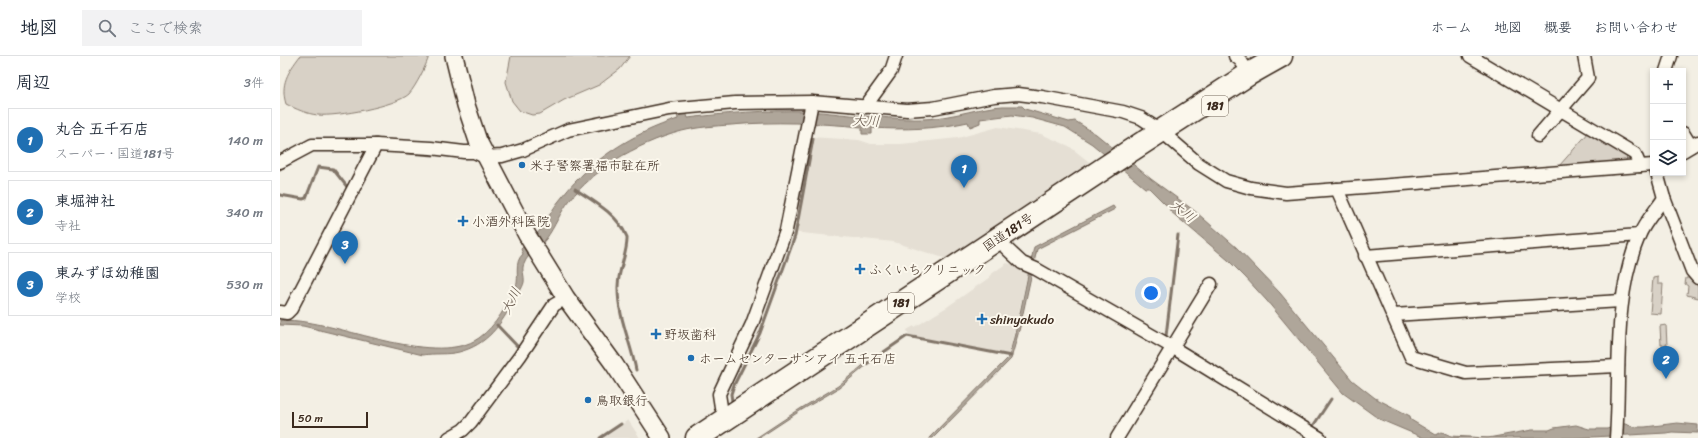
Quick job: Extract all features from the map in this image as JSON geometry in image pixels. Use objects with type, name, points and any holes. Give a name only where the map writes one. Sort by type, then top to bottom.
[{"type":"highway","name":"国道181号","points":[[697,438],[1132,157],[1252,77],[1280,56]]},
{"type":"highway","name":"国道181号","points":[[1252,77],[1295,56]]},
{"type":"highway","name":"国道181号","points":[[721,438],[1006,248],[1109,172]]},
{"type":"street","points":[[454,56],[466,105],[478,141],[527,235],[566,298],[614,364],[662,438]]},
{"type":"street","points":[[865,107],[891,71],[896,56]]},
{"type":"street","points":[[1235,56],[1240,60],[1252,77]]},
{"type":"street","points":[[1538,136],[1588,78],[1584,56]]},
{"type":"street","points":[[1667,68],[1671,56]]},
{"type":"street","points":[[1477,57],[1561,110],[1635,154],[1640,166]]},
{"type":"street","points":[[280,162],[312,145],[376,145],[431,148],[474,152],[485,157],[502,156],[523,150],[568,130],[669,110],[735,103],[865,107],[907,110],[933,108],[994,96],[1018,94],[1123,112],[1141,118],[1165,135],[1199,164],[1226,181],[1270,192],[1286,193],[1650,165]]},
{"type":"street","points":[[728,418],[721,407],[719,394],[752,324],[786,230],[812,106]]},
{"type":"street","points":[[280,312],[287,313],[291,309],[376,145]]},
{"type":"street","points":[[1658,176],[1664,198],[1692,271],[1698,278]]},
{"type":"street","points":[[1337,189],[1365,256],[1411,357],[1466,373],[1618,366]]},
{"type":"street","points":[[1616,438],[1622,301],[1631,261],[1639,235],[1664,198]]},
{"type":"street","points":[[1365,256],[1639,235]]},
{"type":"street","points":[[1006,248],[1022,263],[1032,267],[1172,347],[1320,438]]},
{"type":"street","points":[[1117,438],[1211,284]]},
{"type":"street","points":[[449,438],[463,430],[471,422],[520,356],[554,305],[566,298]]},
{"type":"street","points":[[1393,316],[1622,301]]},
{"type":"shaded area","points":[[300,56],[429,56],[415,86],[409,94],[402,98],[392,103],[365,110],[318,115],[310,114],[286,104],[284,90],[286,78]]},
{"type":"shaded area","points":[[511,56],[630,56],[620,69],[599,85],[564,100],[540,114],[532,115],[520,111],[512,101],[506,82]]},
{"type":"shaded area","points":[[998,127],[1041,134],[1069,146],[1093,165],[950,260],[894,242],[791,232],[810,137],[859,140],[871,144],[901,144],[958,138]]},
{"type":"shaded area","points":[[1590,131],[1627,155],[1626,161],[1559,166]]},
{"type":"shaded area","points":[[1007,263],[1029,269],[1009,355],[909,335],[907,330],[914,326],[915,327],[947,307],[990,277],[990,275]]},
{"type":"shaded area","points":[[1658,277],[1658,284],[1663,284],[1661,314],[1650,313],[1653,278]]},
{"type":"shaded area","points":[[1686,278],[1691,278],[1698,282],[1698,298],[1687,295],[1688,286],[1685,284]]},
{"type":"shaded area","points":[[1666,325],[1667,345],[1661,345],[1660,326]]},
{"type":"shaded area","points":[[628,420],[640,438],[603,438]]},
{"type":"water","name":"大川","points":[[1003,106],[1022,106],[1025,109],[1069,122],[1075,121],[1096,134],[1151,179],[1196,212],[1237,248],[1280,293],[1352,380],[1375,398],[1410,416],[1411,420],[1436,435],[1442,432],[1451,436],[1488,438],[1424,438],[1379,419],[1343,393],[1267,301],[1246,278],[1228,260],[1170,211],[1169,206],[1149,188],[1145,188],[1092,144],[1065,127],[1032,118],[1012,115],[980,119],[980,123],[970,127],[968,122],[920,128],[872,128],[872,134],[862,134],[862,127],[780,123],[706,127],[673,133],[647,143],[615,160],[617,164],[615,166],[612,162],[580,189],[566,205],[546,239],[526,260],[523,266],[523,284],[504,318],[492,333],[469,349],[454,353],[423,355],[303,326],[280,325],[280,320],[298,321],[318,324],[390,342],[440,348],[461,346],[479,338],[496,321],[516,287],[517,265],[523,254],[521,249],[539,232],[557,204],[574,183],[587,170],[614,149],[645,132],[678,119],[677,113],[686,112],[688,118],[746,112],[776,111],[814,112],[876,117],[876,110],[879,111],[880,117],[922,119],[939,118]]},
{"type":"water","points":[[1113,206],[1115,209],[1037,249],[1020,327],[1011,359],[933,438],[929,438],[1009,357],[1034,247]]},
{"type":"water","points":[[867,362],[868,364],[839,388],[759,438],[756,438],[838,386]]},
{"type":"water","points":[[1622,423],[1634,427],[1677,423],[1698,425],[1698,433],[1672,432],[1573,438],[1488,438],[1532,430],[1549,430],[1576,425],[1589,429],[1607,429]]},
{"type":"waterway","points":[[732,401],[731,394],[734,385],[760,333],[795,236],[813,139]]},
{"type":"waterway","points":[[407,153],[434,155]]},
{"type":"waterway","points":[[280,169],[296,160]]},
{"type":"waterway","points":[[280,195],[303,199],[306,198],[318,167],[333,169],[348,188],[346,191]]},
{"type":"waterway","points":[[575,189],[605,209],[623,229],[627,237],[626,250],[618,282],[618,289],[622,320],[636,370]]},
{"type":"waterway","points":[[1166,336],[1178,235]]},
{"type":"waterway","points":[[497,325],[518,347]]},
{"type":"waterway","points":[[865,365],[907,336],[1011,356]]},
{"type":"waterway","points":[[1311,429],[1331,399]]},
{"type":"waterway","points":[[600,438],[621,424]]},
{"type":"place","name":"米子警察署福市駐在所","points":[[522,165]]},
{"type":"place","name":"丸合 五千石店","points":[[964,188]]},
{"type":"place","name":"小酒外科医院","points":[[463,221]]},
{"type":"place","name":"東みずほ幼稚園","points":[[345,264]]},
{"type":"place","name":"ふくいちクリニック","points":[[860,269]]},
{"type":"place","name":"shinyakudo","points":[[982,319]]},
{"type":"place","name":"野坂歯科","points":[[656,334]]},
{"type":"place","name":"ホームセンターサンアイ 五千石店","points":[[691,358]]},
{"type":"place","name":"東堀神社","points":[[1666,379]]},
{"type":"place","name":"鳥取銀行","points":[[588,400]]}]
